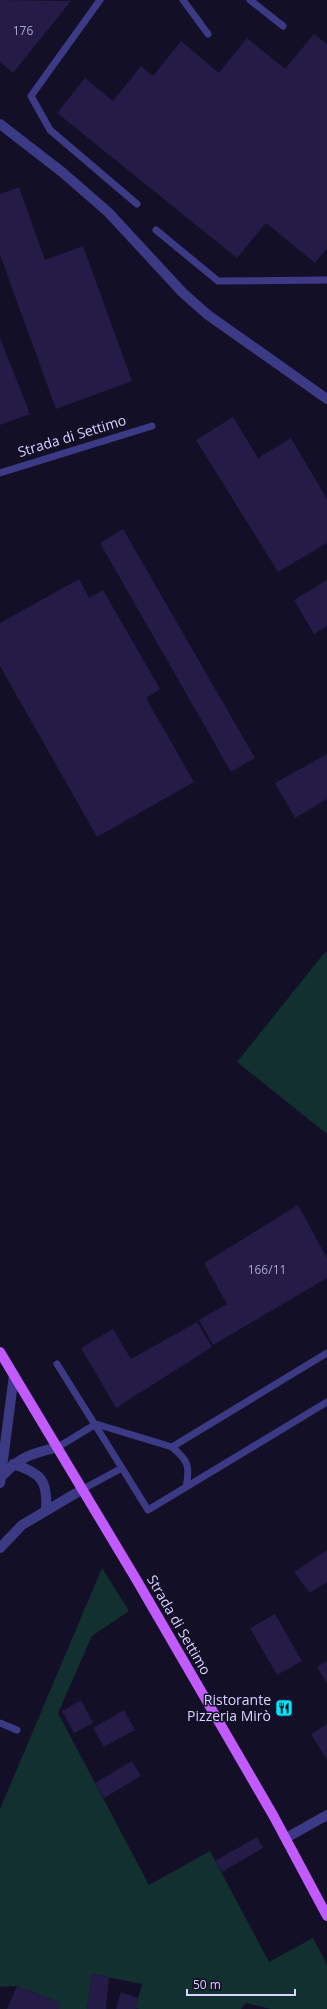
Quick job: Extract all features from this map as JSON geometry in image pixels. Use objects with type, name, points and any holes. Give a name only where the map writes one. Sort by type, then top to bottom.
[{"type":"main road","name":"Strada di Settimo","points":[[0,1352],[58,1447],[286,1838],[327,1916]]},
{"type":"street","points":[[0,124],[62,172],[108,212],[184,293],[208,314],[327,399]]},
{"type":"street","points":[[0,1480],[14,1375]]},
{"type":"street","points":[[0,1480],[13,1464],[26,1456],[58,1447]]},
{"type":"street","points":[[13,1464],[29,1469],[40,1478],[47,1493],[46,1510]]},
{"type":"street","points":[[0,1548],[22,1525],[83,1490]]},
{"type":"street","points":[[286,1838],[327,1815]]},
{"type":"lane","points":[[100,0],[32,96],[50,130],[137,204]]},
{"type":"lane","points":[[183,0],[208,34]]},
{"type":"lane","points":[[250,0],[283,26]]},
{"type":"lane","points":[[156,230],[218,281],[327,280]]},
{"type":"lane","name":"Strada di Settimo","points":[[0,473],[152,426]]},
{"type":"lane","points":[[172,1447],[327,1353]]},
{"type":"lane","points":[[57,1364],[96,1424],[148,1510],[327,1402]]},
{"type":"lane","points":[[58,1447],[96,1424],[172,1447],[185,1459],[189,1470],[186,1487]]},
{"type":"lane","points":[[83,1490],[122,1468]]},
{"type":"lane","points":[[0,1723],[17,1730]]},
{"type":"green space","points":[[325,952],[327,953],[327,1134],[237,1062]]},
{"type":"green space","points":[[102,1568],[129,1611],[92,1636],[58,1713],[149,1885],[210,1851],[269,1962],[313,1938],[327,1965],[327,2009],[271,2009],[246,2003],[241,2009],[140,2009],[135,2008],[142,1984],[92,1974],[87,2009],[58,2009],[60,2003],[17,1986],[0,1987],[0,1809]]},
{"type":"building","points":[[0,0],[71,1],[13,73],[0,62]]},
{"type":"building","points":[[314,34],[327,44],[327,248],[315,263],[266,223],[237,258],[57,113],[85,78],[113,101],[141,66],[153,76],[181,41],[219,73],[247,38],[285,69]]},
{"type":"building","points":[[19,187],[45,260],[83,246],[132,381],[56,409],[0,255],[0,194]]},
{"type":"building","points":[[0,338],[30,414],[0,425]]},
{"type":"building","points":[[233,417],[258,458],[291,438],[327,499],[327,543],[278,572],[196,440]]},
{"type":"building","points":[[123,529],[255,758],[231,772],[100,543]]},
{"type":"building","points":[[79,579],[89,598],[103,590],[160,689],[146,698],[194,782],[97,837],[0,666],[0,623]]},
{"type":"building","points":[[327,580],[327,626],[314,634],[294,600]]},
{"type":"building","points":[[327,754],[327,799],[295,818],[275,783]]},
{"type":"building","points":[[298,1205],[327,1258],[327,1278],[213,1345],[199,1320],[227,1304],[204,1263]]},
{"type":"building","points":[[197,1322],[212,1347],[116,1408],[81,1348],[113,1329],[131,1359]]},
{"type":"building","points":[[327,1550],[327,1582],[310,1593],[294,1572]]},
{"type":"building","points":[[275,1614],[302,1661],[277,1675],[250,1628]]},
{"type":"building","points":[[327,1661],[327,1684],[317,1667]]},
{"type":"building","points":[[81,1700],[93,1723],[74,1733],[62,1711]]},
{"type":"building","points":[[124,1710],[135,1730],[104,1747],[93,1728]]},
{"type":"building","points":[[327,1724],[327,1760],[311,1734]]},
{"type":"building","points":[[132,1761],[141,1776],[104,1798],[95,1783]]},
{"type":"building","points":[[257,1837],[263,1848],[222,1872],[215,1861]]},
{"type":"building","points":[[92,1974],[109,1977],[106,2009],[87,2009]]},
{"type":"building","points":[[17,1986],[60,2003],[58,2009],[7,2009]]},
{"type":"building","points":[[121,1992],[138,1998],[135,2008],[138,2009],[116,2009]]},
{"type":"place","name":"Ristorante Pizzeria Mirò","points":[[284,1708]]}]
